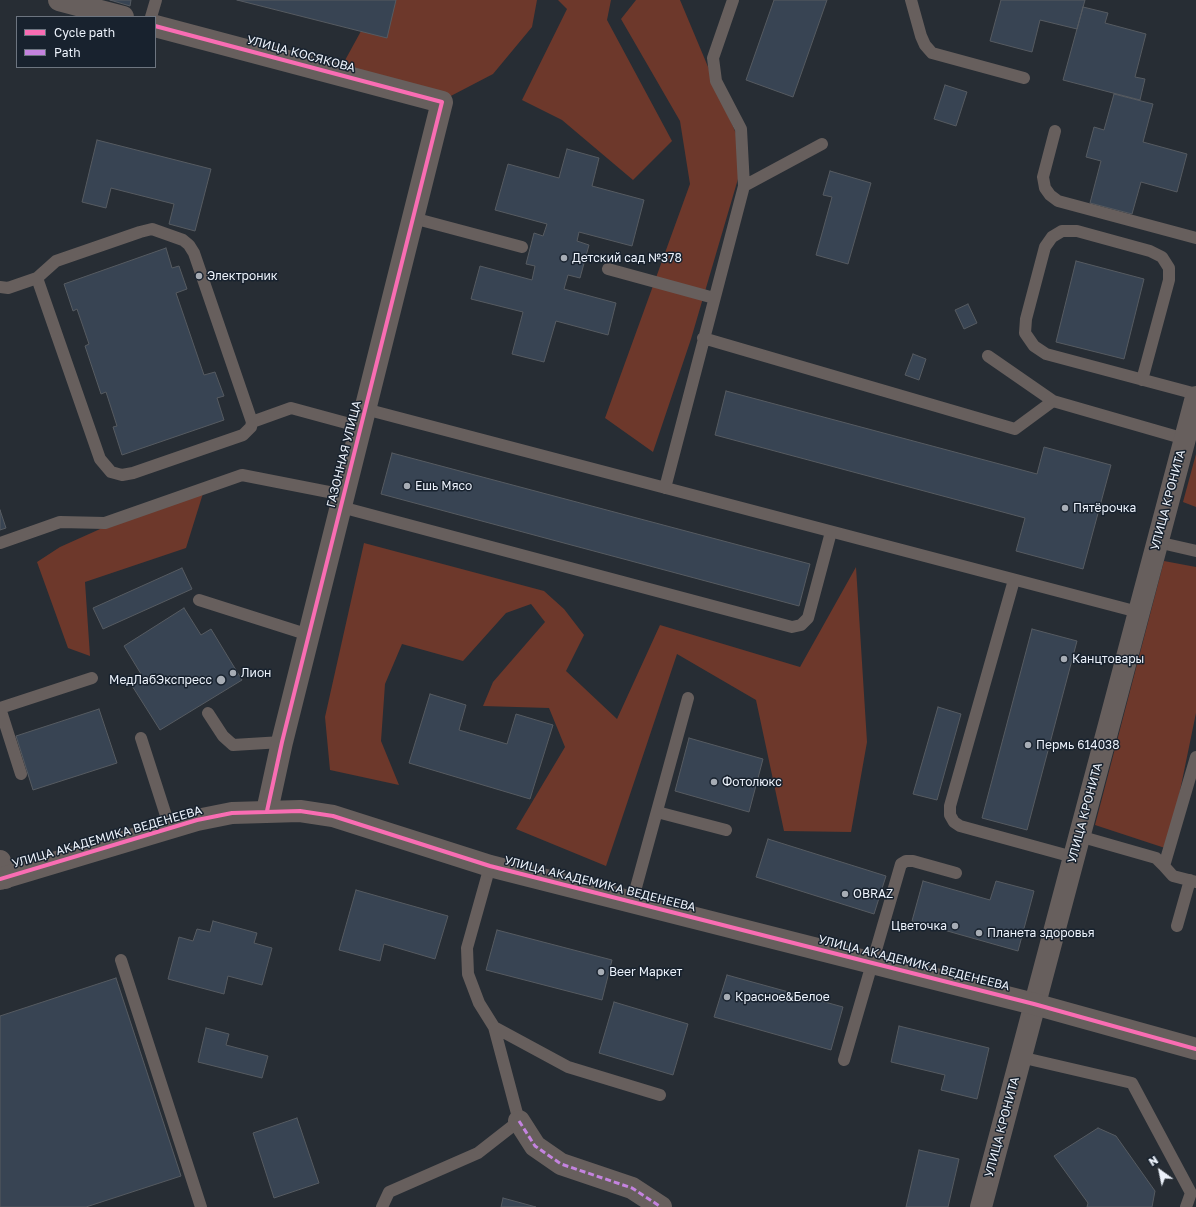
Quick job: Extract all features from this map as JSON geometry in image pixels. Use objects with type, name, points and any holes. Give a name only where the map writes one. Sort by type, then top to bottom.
[{"type":"street","points":[[59,0],[119,16]]},
{"type":"street","name":"УЛИЦА КОСЯКОВА","points":[[156,26],[442,102]]},
{"type":"street","name":"ГАЗОННАЯ УЛИЦА","points":[[267,811],[282,742],[442,102]]},
{"type":"street","name":"УЛИЦА КРОНИТА","points":[[981,1207],[1196,395]]},
{"type":"street","name":"УЛИЦА АКАДЕМИКА ВЕДЕНЕЕВА","points":[[2,873],[197,820],[225,814],[267,811],[300,811],[333,816],[490,866],[1034,1004],[1196,1049]]},
{"type":"street","points":[[519,1121],[535,1146],[561,1164],[632,1188],[661,1207]]},
{"type":"lane","points":[[151,16],[156,0]]},
{"type":"lane","points":[[665,488],[744,186],[741,129],[716,81],[713,58],[733,0]]},
{"type":"lane","points":[[911,0],[921,36],[925,45],[932,53],[1024,78]]},
{"type":"lane","points":[[1055,131],[1043,177],[1045,188],[1050,195],[1058,201],[1196,238]]},
{"type":"lane","points":[[744,186],[822,144]]},
{"type":"lane","points":[[413,218],[522,247]]},
{"type":"lane","points":[[0,287],[8,288],[37,278],[56,261],[140,232],[152,229],[183,240],[189,245],[194,253],[252,422],[252,427],[243,435],[133,473],[122,475],[111,472],[100,459],[37,278]]},
{"type":"lane","points":[[1142,380],[1169,280],[1169,268],[1162,257],[1150,251],[1077,232],[1062,231],[1052,237],[1045,247],[1026,319],[1025,333],[1034,346],[1046,354],[1196,395]]},
{"type":"lane","points":[[608,269],[714,298]]},
{"type":"lane","points":[[703,338],[1015,429],[1053,401]]},
{"type":"lane","points":[[988,356],[1053,401],[1185,439]]},
{"type":"lane","points":[[252,422],[291,408],[363,418],[665,488],[1138,612]]},
{"type":"lane","points":[[0,543],[60,522],[105,523],[242,475],[342,501],[792,627],[801,625],[808,618],[831,532]]},
{"type":"lane","points":[[1157,542],[1196,551]]},
{"type":"lane","points":[[1014,580],[950,806],[950,815],[954,822],[960,826],[1073,857]]},
{"type":"lane","points":[[199,600],[309,635]]},
{"type":"lane","points":[[21,774],[0,708],[92,678]]},
{"type":"lane","points":[[632,902],[688,698]]},
{"type":"lane","points":[[208,713],[223,736],[233,745],[282,742]]},
{"type":"lane","points":[[141,738],[170,828]]},
{"type":"lane","points":[[1164,866],[1196,757]]},
{"type":"lane","points":[[657,812],[726,830]]},
{"type":"lane","points":[[1079,836],[1156,858],[1173,876],[1193,881],[1177,926]]},
{"type":"lane","points":[[844,1060],[901,864],[906,861],[913,861],[956,873]]},
{"type":"lane","points":[[382,1207],[389,1192],[478,1153],[519,1121],[494,1027],[479,1004],[468,974],[467,948],[490,866]]},
{"type":"lane","points":[[121,960],[201,1207]]},
{"type":"lane","points":[[494,1027],[568,1067],[660,1095]]},
{"type":"lane","points":[[1020,1057],[1132,1083],[1192,1193],[1186,1207]]},
{"type":"shaded area","points":[[378,0],[537,0],[532,27],[493,74],[445,99],[343,64]]},
{"type":"shaded area","points":[[558,0],[611,0],[607,20],[672,141],[633,180],[562,120],[522,100],[567,9]]},
{"type":"shaded area","points":[[636,0],[680,0],[745,155],[691,339],[653,452],[605,418],[690,184],[680,121],[621,19]]},
{"type":"shaded area","points":[[1196,454],[1196,507],[1183,502]]},
{"type":"shaded area","points":[[205,487],[186,548],[85,582],[90,656],[68,648],[37,562],[60,547],[138,512]]},
{"type":"shaded area","points":[[364,543],[544,591],[564,609],[584,635],[566,671],[617,719],[660,625],[800,667],[856,567],[867,742],[851,832],[784,831],[756,700],[677,654],[606,866],[516,829],[565,747],[549,708],[483,706],[493,682],[545,622],[531,604],[506,613],[463,661],[402,644],[385,684],[381,741],[399,785],[330,770],[325,717]]},
{"type":"shaded area","points":[[1164,561],[1196,567],[1196,713],[1168,849],[1095,825]]},
{"type":"building","points":[[110,0],[131,0],[130,6]]},
{"type":"building","points":[[237,0],[396,0],[387,38]]},
{"type":"building","points":[[774,0],[827,0],[793,97],[746,80]]},
{"type":"building","points":[[1001,0],[1085,0],[1077,29],[1040,20],[1032,52],[990,41]]},
{"type":"building","points":[[1083,7],[1108,13],[1105,23],[1146,34],[1135,77],[1145,79],[1140,100],[1063,80]]},
{"type":"building","points":[[945,85],[967,92],[956,126],[934,119]]},
{"type":"building","points":[[1114,94],[1153,104],[1143,142],[1187,154],[1177,192],[1141,182],[1132,214],[1090,203],[1101,161],[1086,157],[1094,127],[1104,130]]},
{"type":"building","points":[[97,140],[211,169],[195,231],[169,224],[174,204],[111,188],[106,208],[82,202]]},
{"type":"building","points":[[567,149],[599,158],[592,186],[644,200],[632,246],[579,232],[577,241],[589,245],[580,278],[568,275],[564,289],[616,303],[608,335],[556,321],[544,362],[512,354],[523,312],[471,299],[480,266],[532,280],[535,266],[526,264],[534,233],[543,236],[547,224],[495,210],[508,164],[559,178]]},
{"type":"building","points":[[830,171],[871,183],[848,264],[816,255],[832,197],[823,195]]},
{"type":"building","points":[[166,248],[172,268],[179,266],[187,289],[176,293],[204,375],[215,372],[224,396],[217,398],[224,420],[122,455],[113,427],[117,426],[106,392],[101,394],[85,346],[89,344],[77,309],[73,311],[64,284]]},
{"type":"building","points":[[1076,261],[1144,279],[1124,359],[1056,342]]},
{"type":"building","points":[[968,304],[977,323],[964,329],[955,310]]},
{"type":"building","points":[[913,354],[926,359],[919,380],[905,375]]},
{"type":"building","points":[[726,391],[1037,474],[1044,447],[1111,465],[1083,569],[1016,551],[1025,518],[715,435]]},
{"type":"building","points":[[392,453],[810,564],[799,606],[381,494]]},
{"type":"building","points":[[0,510],[6,528],[0,530]]},
{"type":"building","points":[[182,568],[192,589],[103,629],[93,608]]},
{"type":"building","points":[[184,608],[201,635],[211,629],[242,680],[160,730],[129,681],[141,674],[124,646]]},
{"type":"building","points":[[1032,629],[1077,641],[1027,830],[982,818]]},
{"type":"building","points":[[430,694],[466,705],[459,730],[507,744],[516,714],[553,725],[530,799],[409,763]]},
{"type":"building","points":[[938,707],[961,714],[937,800],[913,794]]},
{"type":"building","points":[[99,709],[117,763],[33,790],[16,736]]},
{"type":"building","points":[[689,738],[763,759],[749,812],[675,791]]},
{"type":"building","points":[[768,839],[886,876],[874,914],[756,877]]},
{"type":"building","points":[[923,881],[990,900],[996,881],[1034,891],[1018,951],[912,921]]},
{"type":"building","points":[[356,890],[448,916],[435,959],[384,944],[380,961],[339,950]]},
{"type":"building","points":[[213,921],[257,933],[254,943],[272,948],[262,985],[228,976],[224,994],[168,979],[179,937],[193,941],[197,929],[210,932]]},
{"type":"building","points":[[497,930],[612,960],[602,1000],[486,970]]},
{"type":"building","points":[[727,975],[843,1007],[831,1050],[714,1017]]},
{"type":"building","points":[[116,978],[181,1176],[86,1207],[0,1207],[0,1016]]},
{"type":"building","points":[[614,1002],[688,1024],[673,1075],[599,1053]]},
{"type":"building","points":[[899,1026],[989,1048],[977,1099],[941,1090],[945,1075],[891,1062]]},
{"type":"building","points":[[206,1028],[229,1034],[226,1045],[268,1056],[262,1078],[198,1062]]},
{"type":"building","points":[[297,1118],[319,1183],[274,1198],[253,1133]]},
{"type":"building","points":[[1098,1128],[1116,1136],[1155,1191],[1152,1207],[1087,1207],[1088,1203],[1054,1156]]},
{"type":"building","points":[[919,1150],[959,1159],[948,1207],[906,1207]]},
{"type":"building","points":[[503,1198],[536,1207],[501,1207]]},
{"type":"marked path","points":[[519,1121],[535,1146],[561,1164],[632,1188],[661,1207]]},
{"type":"cycle path","points":[[156,26],[442,102],[282,742],[267,811]]},
{"type":"cycle path","points":[[0,879],[197,820],[232,813],[300,811],[333,816],[490,866],[1034,1004],[1196,1049]]},
{"type":"place","name":"Детский сад №378","points":[[564,258]]},
{"type":"place","name":"Электроник","points":[[199,276]]},
{"type":"place","name":"Ешь Мясо","points":[[407,486]]},
{"type":"place","name":"Пятёрочка","points":[[1065,508]]},
{"type":"place","name":"Канцтовары","points":[[1064,659]]},
{"type":"place","name":"Лион","points":[[233,673]]},
{"type":"place","name":"МедЛабЭкспресс","points":[[221,680]]},
{"type":"place","name":"Пермь 614038","points":[[1028,745]]},
{"type":"place","name":"Фотолюкс","points":[[714,782]]},
{"type":"place","name":"OBRAZ","points":[[845,894]]},
{"type":"place","name":"Цветочка","points":[[955,926]]},
{"type":"place","name":"Планета здоровья","points":[[979,933]]},
{"type":"place","name":"Beer Маркет","points":[[601,972]]},
{"type":"place","name":"Красное&Белое","points":[[727,997]]}]
